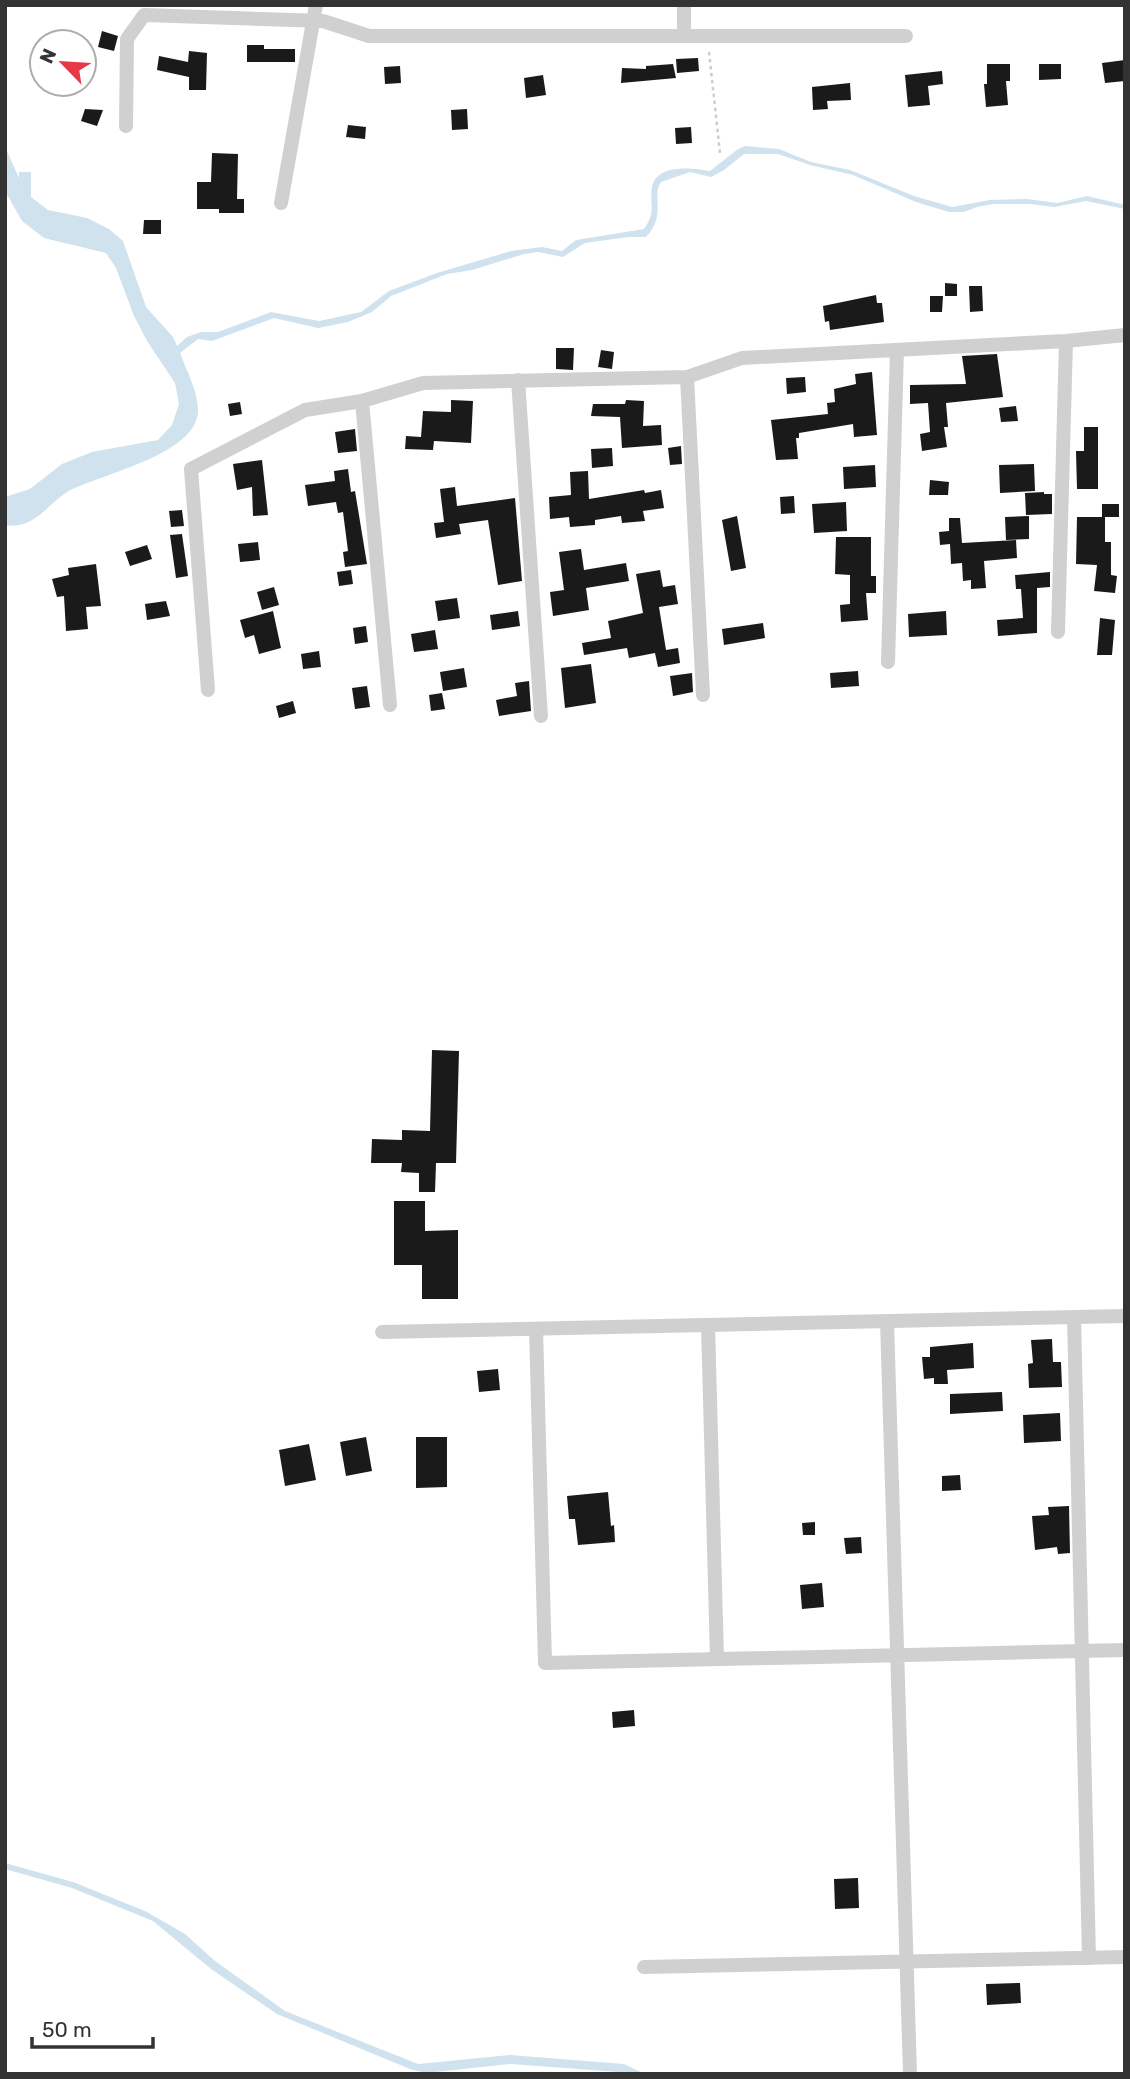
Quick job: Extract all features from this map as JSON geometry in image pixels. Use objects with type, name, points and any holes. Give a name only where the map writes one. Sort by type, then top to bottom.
[{"type":"street","points":[[281,203],[316,5]]},
{"type":"street","points":[[684,5],[684,36]]},
{"type":"street","points":[[126,126],[127,39],[144,15],[323,21],[369,36],[906,36]]},
{"type":"street","points":[[208,690],[191,470],[305,411],[362,401],[423,383],[687,377],[742,358],[1066,341],[1125,335]]},
{"type":"street","points":[[1058,632],[1066,341]]},
{"type":"street","points":[[888,662],[897,350]]},
{"type":"street","points":[[687,377],[703,695]]},
{"type":"street","points":[[517,380],[541,716]]},
{"type":"street","points":[[362,401],[390,705]]},
{"type":"street","points":[[382,1332],[1125,1316]]},
{"type":"street","points":[[1074,1317],[1089,1958]]},
{"type":"street","points":[[887,1321],[910,2074]]},
{"type":"street","points":[[708,1325],[718,1659]]},
{"type":"street","points":[[536,1329],[545,1663],[1125,1650]]},
{"type":"street","points":[[644,1967],[1125,1957]]},
{"type":"path","points":[[707,36],[720,153]]},
{"type":"water","points":[[745,146],[779,149],[811,162],[850,170],[914,196],[952,207],[990,200],[1027,199],[1057,203],[1087,196],[1125,205],[1125,209],[1086,201],[1054,207],[993,204],[964,212],[949,212],[916,202],[853,175],[778,154],[744,154],[711,177],[690,172],[661,182],[657,193],[656,221],[646,237],[585,243],[563,257],[538,252],[524,254],[472,270],[447,274],[391,296],[372,312],[348,322],[318,328],[274,318],[212,341],[198,339],[180,353],[194,388],[198,409],[194,425],[183,438],[167,450],[146,460],[69,491],[22,525],[5,526],[5,497],[30,489],[62,464],[92,452],[158,440],[172,425],[179,404],[175,383],[147,341],[134,316],[116,268],[106,253],[44,238],[22,221],[5,191],[5,147],[19,178],[19,172],[31,172],[31,197],[48,210],[87,218],[109,229],[123,241],[146,307],[173,337],[177,346],[187,337],[201,332],[218,332],[271,312],[319,321],[361,312],[389,291],[437,273],[511,251],[542,247],[562,251],[576,240],[644,229],[651,212],[652,187],[661,174],[676,169],[710,171]]},
{"type":"water","points":[[5,1863],[73,1882],[145,1911],[185,1934],[215,1961],[285,2011],[418,2064],[510,2055],[624,2064],[645,2074],[511,2064],[426,2073],[410,2069],[277,2014],[211,1969],[153,1921],[72,1888],[5,1869]]},
{"type":"building","points":[[102,31],[118,36],[114,51],[98,47]]},
{"type":"building","points":[[247,45],[264,45],[264,49],[295,49],[295,62],[247,62]]},
{"type":"building","points":[[189,51],[207,53],[206,90],[189,90],[189,77],[157,70],[159,56],[188,62]]},
{"type":"building","points":[[698,58],[699,71],[677,73],[676,59]]},
{"type":"building","points":[[1125,60],[1125,81],[1105,83],[1102,63]]},
{"type":"building","points":[[673,64],[676,78],[621,83],[622,68],[646,69],[646,66]]},
{"type":"building","points":[[987,64],[1010,64],[1010,81],[1006,81],[1008,105],[986,107],[984,84],[987,84]]},
{"type":"building","points":[[1039,64],[1061,64],[1061,79],[1039,80]]},
{"type":"building","points":[[400,66],[401,83],[385,84],[384,67]]},
{"type":"building","points":[[942,71],[943,84],[928,86],[930,105],[908,107],[905,75]]},
{"type":"building","points":[[543,75],[546,95],[526,98],[524,78]]},
{"type":"building","points":[[850,83],[851,100],[827,101],[828,109],[813,110],[812,87]]},
{"type":"building","points":[[85,109],[103,110],[97,126],[81,121]]},
{"type":"building","points":[[467,109],[468,129],[452,130],[451,110]]},
{"type":"building","points":[[348,125],[366,127],[365,139],[346,137]]},
{"type":"building","points":[[691,127],[692,143],[676,144],[675,128]]},
{"type":"building","points":[[212,153],[238,154],[237,199],[244,199],[244,213],[219,213],[219,209],[197,209],[197,182],[211,182]]},
{"type":"building","points":[[144,220],[161,220],[161,234],[143,234]]},
{"type":"building","points":[[945,283],[957,284],[957,296],[945,296]]},
{"type":"building","points":[[969,286],[982,286],[983,311],[970,312]]},
{"type":"building","points":[[876,295],[877,303],[882,303],[884,322],[830,330],[829,321],[825,322],[823,306]]},
{"type":"building","points":[[930,296],[943,296],[942,312],[930,312]]},
{"type":"building","points":[[556,348],[574,348],[573,370],[556,369]]},
{"type":"building","points":[[601,350],[614,352],[612,369],[598,367]]},
{"type":"building","points":[[997,354],[1003,397],[946,403],[948,427],[944,427],[947,447],[922,451],[920,434],[930,432],[928,403],[910,404],[910,385],[966,384],[962,356]]},
{"type":"building","points":[[872,372],[877,435],[854,437],[853,424],[799,433],[799,438],[796,438],[798,459],[776,460],[771,420],[828,414],[827,403],[835,402],[834,389],[856,384],[855,374]]},
{"type":"building","points":[[805,377],[806,392],[787,394],[786,378]]},
{"type":"building","points":[[451,400],[473,401],[471,443],[434,441],[433,450],[405,449],[406,436],[421,437],[423,411],[451,412]]},
{"type":"building","points":[[626,400],[644,401],[643,426],[661,425],[662,445],[622,448],[620,417],[591,416],[593,404],[625,404]]},
{"type":"building","points":[[240,402],[242,414],[230,416],[228,404]]},
{"type":"building","points":[[1016,406],[1018,421],[1001,422],[999,408]]},
{"type":"building","points":[[1084,427],[1098,427],[1098,489],[1077,489],[1076,451],[1084,451]]},
{"type":"building","points":[[355,429],[357,451],[338,453],[335,432]]},
{"type":"building","points":[[681,446],[682,464],[670,465],[668,448]]},
{"type":"building","points":[[612,448],[613,466],[592,468],[591,449]]},
{"type":"building","points":[[262,460],[268,515],[253,516],[252,487],[237,490],[233,464]]},
{"type":"building","points":[[1034,464],[1035,491],[1000,493],[999,465]]},
{"type":"building","points":[[875,465],[876,487],[844,489],[843,467]]},
{"type":"building","points":[[348,469],[351,492],[355,491],[367,564],[345,567],[343,552],[348,551],[343,512],[338,513],[336,502],[308,506],[305,485],[335,481],[334,471]]},
{"type":"building","points":[[588,471],[589,499],[644,490],[645,493],[661,490],[664,508],[643,511],[645,521],[622,523],[621,516],[595,520],[595,525],[570,527],[569,517],[550,519],[549,497],[571,495],[570,472]]},
{"type":"building","points":[[930,480],[949,482],[948,495],[929,495]]},
{"type":"building","points":[[455,487],[457,506],[515,498],[522,581],[498,585],[488,520],[459,524],[461,534],[436,538],[434,523],[444,522],[440,489]]},
{"type":"building","points":[[1025,493],[1052,494],[1052,514],[1026,515]]},
{"type":"building","points":[[794,496],[795,513],[781,514],[780,497]]},
{"type":"building","points":[[846,502],[847,531],[814,533],[812,504]]},
{"type":"building","points":[[1102,504],[1119,504],[1119,517],[1102,517]]},
{"type":"building","points":[[182,510],[184,526],[171,527],[169,511]]},
{"type":"building","points":[[737,516],[746,568],[731,571],[722,520]]},
{"type":"building","points":[[1029,516],[1029,539],[1006,540],[1005,517]]},
{"type":"building","points":[[1077,517],[1105,517],[1105,542],[1111,542],[1111,575],[1117,576],[1115,593],[1094,591],[1097,565],[1076,564]]},
{"type":"building","points":[[949,518],[960,518],[962,543],[1016,540],[1017,558],[984,561],[986,588],[971,589],[971,580],[963,581],[962,563],[951,564],[950,544],[940,545],[939,532],[949,531]]},
{"type":"building","points":[[182,534],[188,576],[176,578],[170,535]]},
{"type":"building","points":[[836,537],[871,537],[871,576],[876,576],[876,593],[866,593],[868,620],[841,622],[840,605],[850,604],[850,575],[835,574]]},
{"type":"building","points":[[258,542],[260,560],[240,562],[238,544]]},
{"type":"building","points":[[147,545],[152,559],[130,566],[125,552]]},
{"type":"building","points":[[581,549],[584,570],[626,563],[629,581],[586,588],[589,610],[553,616],[550,592],[564,590],[559,552]]},
{"type":"building","points":[[96,564],[101,606],[86,607],[88,629],[66,631],[64,596],[57,597],[52,579],[69,575],[68,568]]},
{"type":"building","points":[[351,570],[353,584],[339,586],[337,572]]},
{"type":"building","points":[[660,570],[663,587],[675,585],[678,604],[659,607],[666,650],[678,648],[680,663],[658,667],[655,653],[629,658],[627,648],[584,655],[582,643],[611,638],[608,621],[643,613],[636,574]]},
{"type":"building","points":[[1050,572],[1050,587],[1037,588],[1037,633],[998,636],[997,620],[1023,618],[1021,589],[1016,589],[1015,575]]},
{"type":"building","points":[[274,587],[279,605],[262,610],[257,592]]},
{"type":"building","points":[[457,598],[460,618],[438,621],[435,601]]},
{"type":"building","points":[[166,601],[170,616],[147,620],[145,604]]},
{"type":"building","points":[[273,611],[281,648],[259,654],[254,635],[245,638],[240,620]]},
{"type":"building","points":[[518,611],[520,626],[492,630],[490,615]]},
{"type":"building","points":[[946,611],[947,635],[909,637],[908,614]]},
{"type":"building","points":[[1100,618],[1115,620],[1112,655],[1097,655]]},
{"type":"building","points":[[763,623],[765,638],[724,645],[722,629]]},
{"type":"building","points":[[366,626],[368,642],[355,644],[353,628]]},
{"type":"building","points":[[435,630],[438,649],[414,652],[411,634]]},
{"type":"building","points":[[319,651],[321,667],[303,669],[301,654]]},
{"type":"building","points":[[591,664],[596,703],[565,708],[561,668]]},
{"type":"building","points":[[464,668],[467,687],[443,691],[440,672]]},
{"type":"building","points":[[858,671],[859,686],[831,688],[830,673]]},
{"type":"building","points":[[692,673],[693,692],[673,696],[670,676]]},
{"type":"building","points":[[529,681],[531,711],[499,716],[496,700],[517,696],[515,683]]},
{"type":"building","points":[[367,686],[370,707],[355,709],[352,688]]},
{"type":"building","points":[[442,693],[445,709],[431,711],[429,695]]},
{"type":"building","points":[[293,701],[296,713],[279,718],[276,706]]},
{"type":"building","points":[[432,1050],[459,1051],[456,1163],[436,1163],[435,1192],[419,1192],[419,1173],[401,1172],[402,1163],[371,1163],[372,1139],[402,1140],[402,1130],[430,1131]]},
{"type":"building","points":[[394,1201],[425,1201],[425,1231],[458,1230],[458,1299],[422,1299],[422,1265],[394,1265]]},
{"type":"building","points":[[1052,1339],[1053,1362],[1061,1362],[1062,1387],[1029,1388],[1028,1364],[1033,1363],[1031,1340]]},
{"type":"building","points":[[973,1343],[974,1368],[947,1370],[948,1384],[934,1384],[934,1378],[924,1379],[922,1357],[930,1357],[930,1347]]},
{"type":"building","points":[[498,1369],[500,1390],[479,1392],[477,1371]]},
{"type":"building","points":[[1002,1392],[1003,1411],[950,1414],[950,1394]]},
{"type":"building","points":[[1060,1413],[1061,1441],[1024,1443],[1023,1415]]},
{"type":"building","points":[[366,1437],[372,1471],[346,1476],[340,1442]]},
{"type":"building","points":[[416,1437],[447,1437],[447,1487],[416,1488]]},
{"type":"building","points":[[309,1444],[316,1480],[285,1486],[279,1450]]},
{"type":"building","points":[[960,1475],[961,1490],[942,1491],[942,1476]]},
{"type":"building","points":[[608,1492],[615,1542],[578,1545],[575,1519],[569,1519],[567,1496]]},
{"type":"building","points":[[1069,1506],[1070,1553],[1058,1554],[1057,1547],[1035,1550],[1032,1516],[1049,1515],[1048,1507]]},
{"type":"building","points":[[815,1522],[815,1535],[803,1535],[802,1523]]},
{"type":"building","points":[[861,1537],[862,1553],[846,1554],[844,1538]]},
{"type":"building","points":[[822,1583],[824,1607],[802,1609],[800,1585]]},
{"type":"building","points":[[634,1710],[635,1726],[613,1728],[612,1712]]},
{"type":"building","points":[[858,1878],[859,1908],[835,1909],[834,1879]]},
{"type":"building","points":[[1020,1983],[1021,2003],[987,2005],[986,1984]]}]
